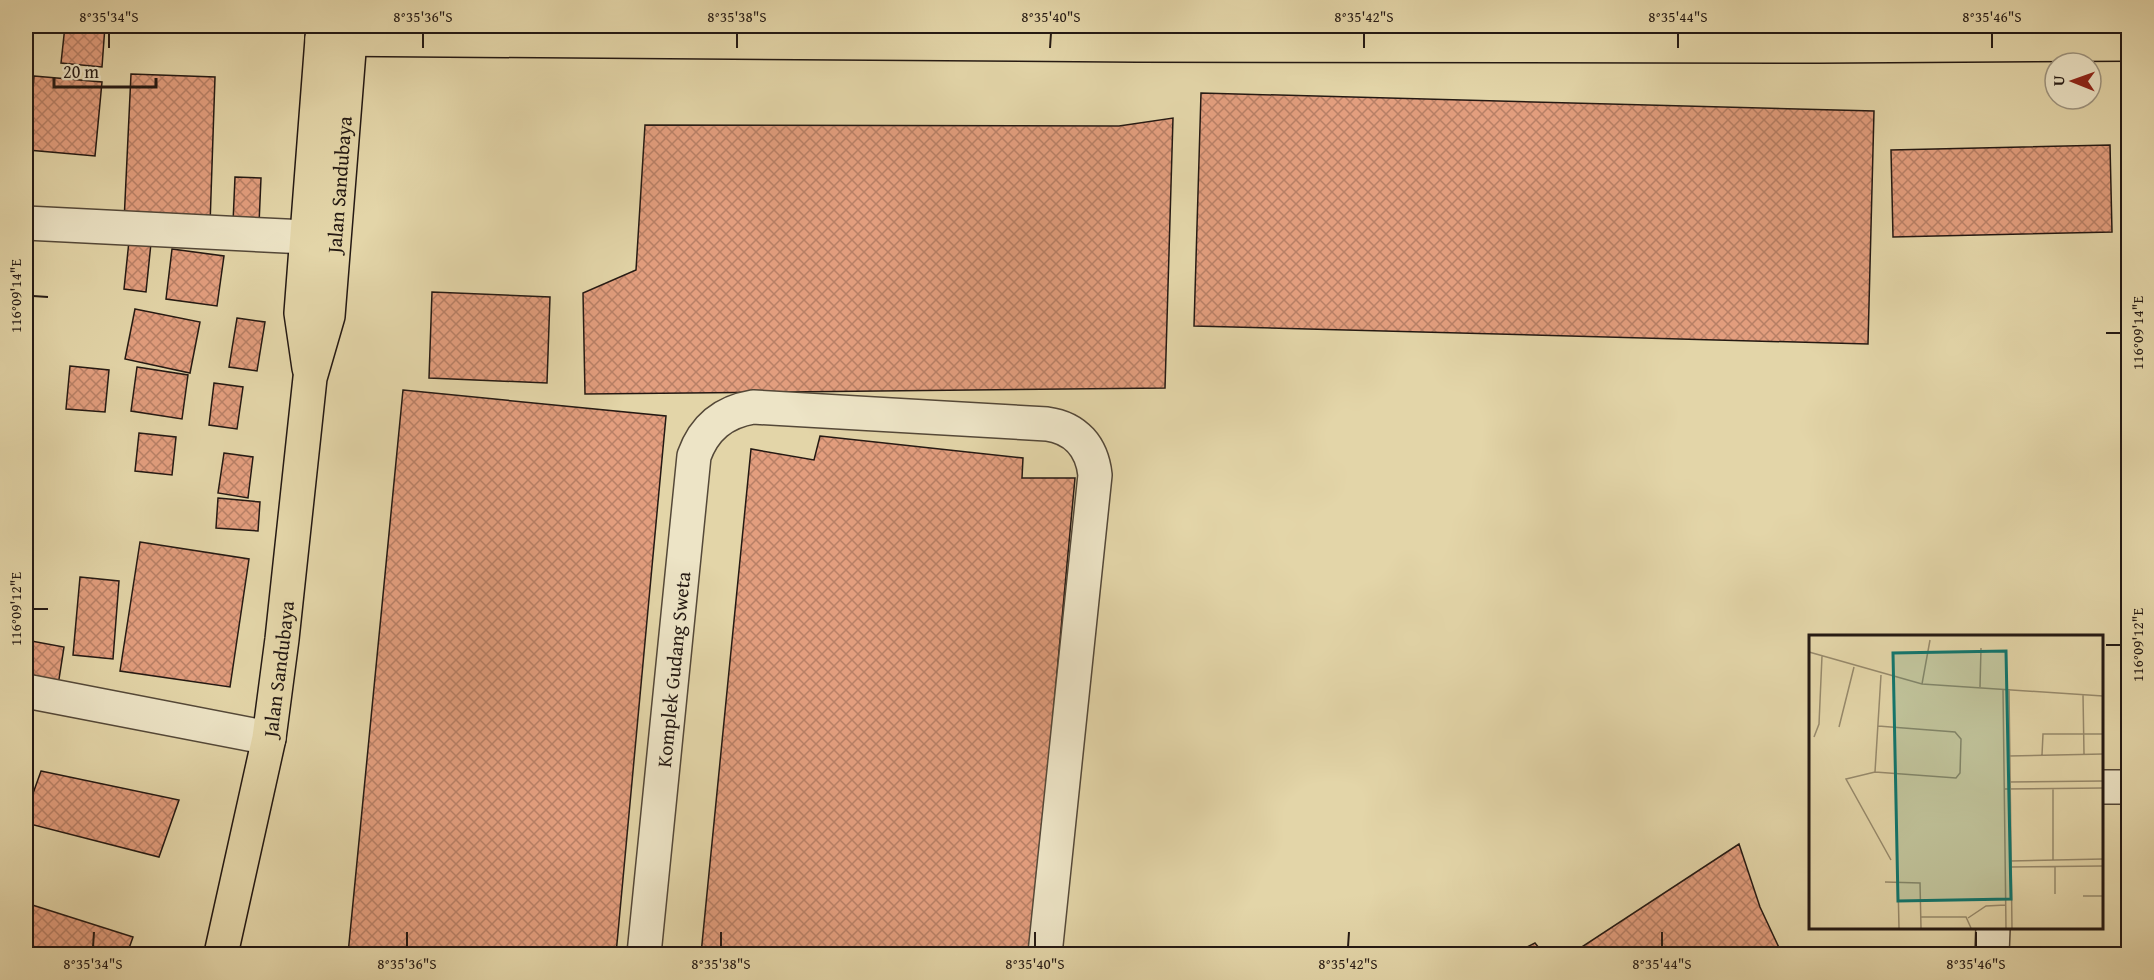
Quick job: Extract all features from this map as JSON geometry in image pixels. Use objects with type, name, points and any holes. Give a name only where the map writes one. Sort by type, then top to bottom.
[{"type":"main road","points":[[337,32],[1874,36],[2128,44]]},
{"type":"main road","name":"Jalan Sandubaya","points":[[310,378],[300,313],[306,237],[337,32]]},
{"type":"main road","name":"Jalan Sandubaya","points":[[220,954],[269,738],[310,378],[328,316],[337,32]]},
{"type":"street","points":[[26,223],[306,237]]},
{"type":"street","name":"Komplek Gudang Sweta","points":[[644,954],[694,456],[703,437],[716,422],[744,409],[763,407],[1047,424],[1072,432],[1089,450],[1095,475],[1045,954]]},
{"type":"street","points":[[26,691],[269,738]]},
{"type":"street","points":[[2103,787],[2128,787]]},
{"type":"street","points":[[1992,954],[1993,929]]},
{"type":"building","points":[[26,26],[29,26],[31,58],[26,58]]},
{"type":"building","points":[[65,26],[105,26],[102,67],[61,63]]},
{"type":"building","points":[[131,74],[215,77],[210,225],[124,222]]},
{"type":"building","points":[[34,76],[102,82],[95,156],[28,150]]},
{"type":"building","points":[[1201,93],[1874,111],[1868,344],[1194,326]]},
{"type":"building","points":[[1173,118],[1165,388],[585,394],[583,293],[636,270],[645,125],[1119,126]]},
{"type":"building","points":[[2110,145],[2112,232],[1893,237],[1891,150]]},
{"type":"building","points":[[235,177],[261,178],[259,224],[233,223]]},
{"type":"building","points":[[129,241],[151,243],[146,292],[124,289]]},
{"type":"building","points":[[172,249],[224,256],[217,306],[166,299]]},
{"type":"building","points":[[432,292],[550,297],[547,383],[429,378]]},
{"type":"building","points":[[135,309],[200,322],[190,373],[125,359]]},
{"type":"building","points":[[237,318],[265,322],[257,371],[229,367]]},
{"type":"building","points":[[70,366],[109,370],[105,412],[66,409]]},
{"type":"building","points":[[137,367],[188,375],[182,419],[131,411]]},
{"type":"building","points":[[214,383],[243,387],[237,429],[209,425]]},
{"type":"building","points":[[403,390],[666,416],[616,954],[348,954]]},
{"type":"building","points":[[139,433],[176,437],[172,475],[135,471]]},
{"type":"building","points":[[820,436],[1023,458],[1022,478],[1075,478],[1031,954],[701,954],[751,449],[814,460]]},
{"type":"building","points":[[224,453],[253,457],[248,498],[218,493]]},
{"type":"building","points":[[218,498],[260,502],[258,531],[216,528]]},
{"type":"building","points":[[140,542],[249,559],[230,687],[120,671]]},
{"type":"building","points":[[80,577],[119,581],[113,659],[73,655]]},
{"type":"building","points":[[26,640],[64,647],[57,692],[26,687]]},
{"type":"building","points":[[41,771],[179,800],[159,857],[26,823],[26,813]]},
{"type":"building","points":[[1739,844],[1760,907],[1782,954],[1571,954]]},
{"type":"building","points":[[26,903],[133,937],[127,954],[26,954]]},
{"type":"building","points":[[1535,943],[1544,954],[1513,954]]}]
